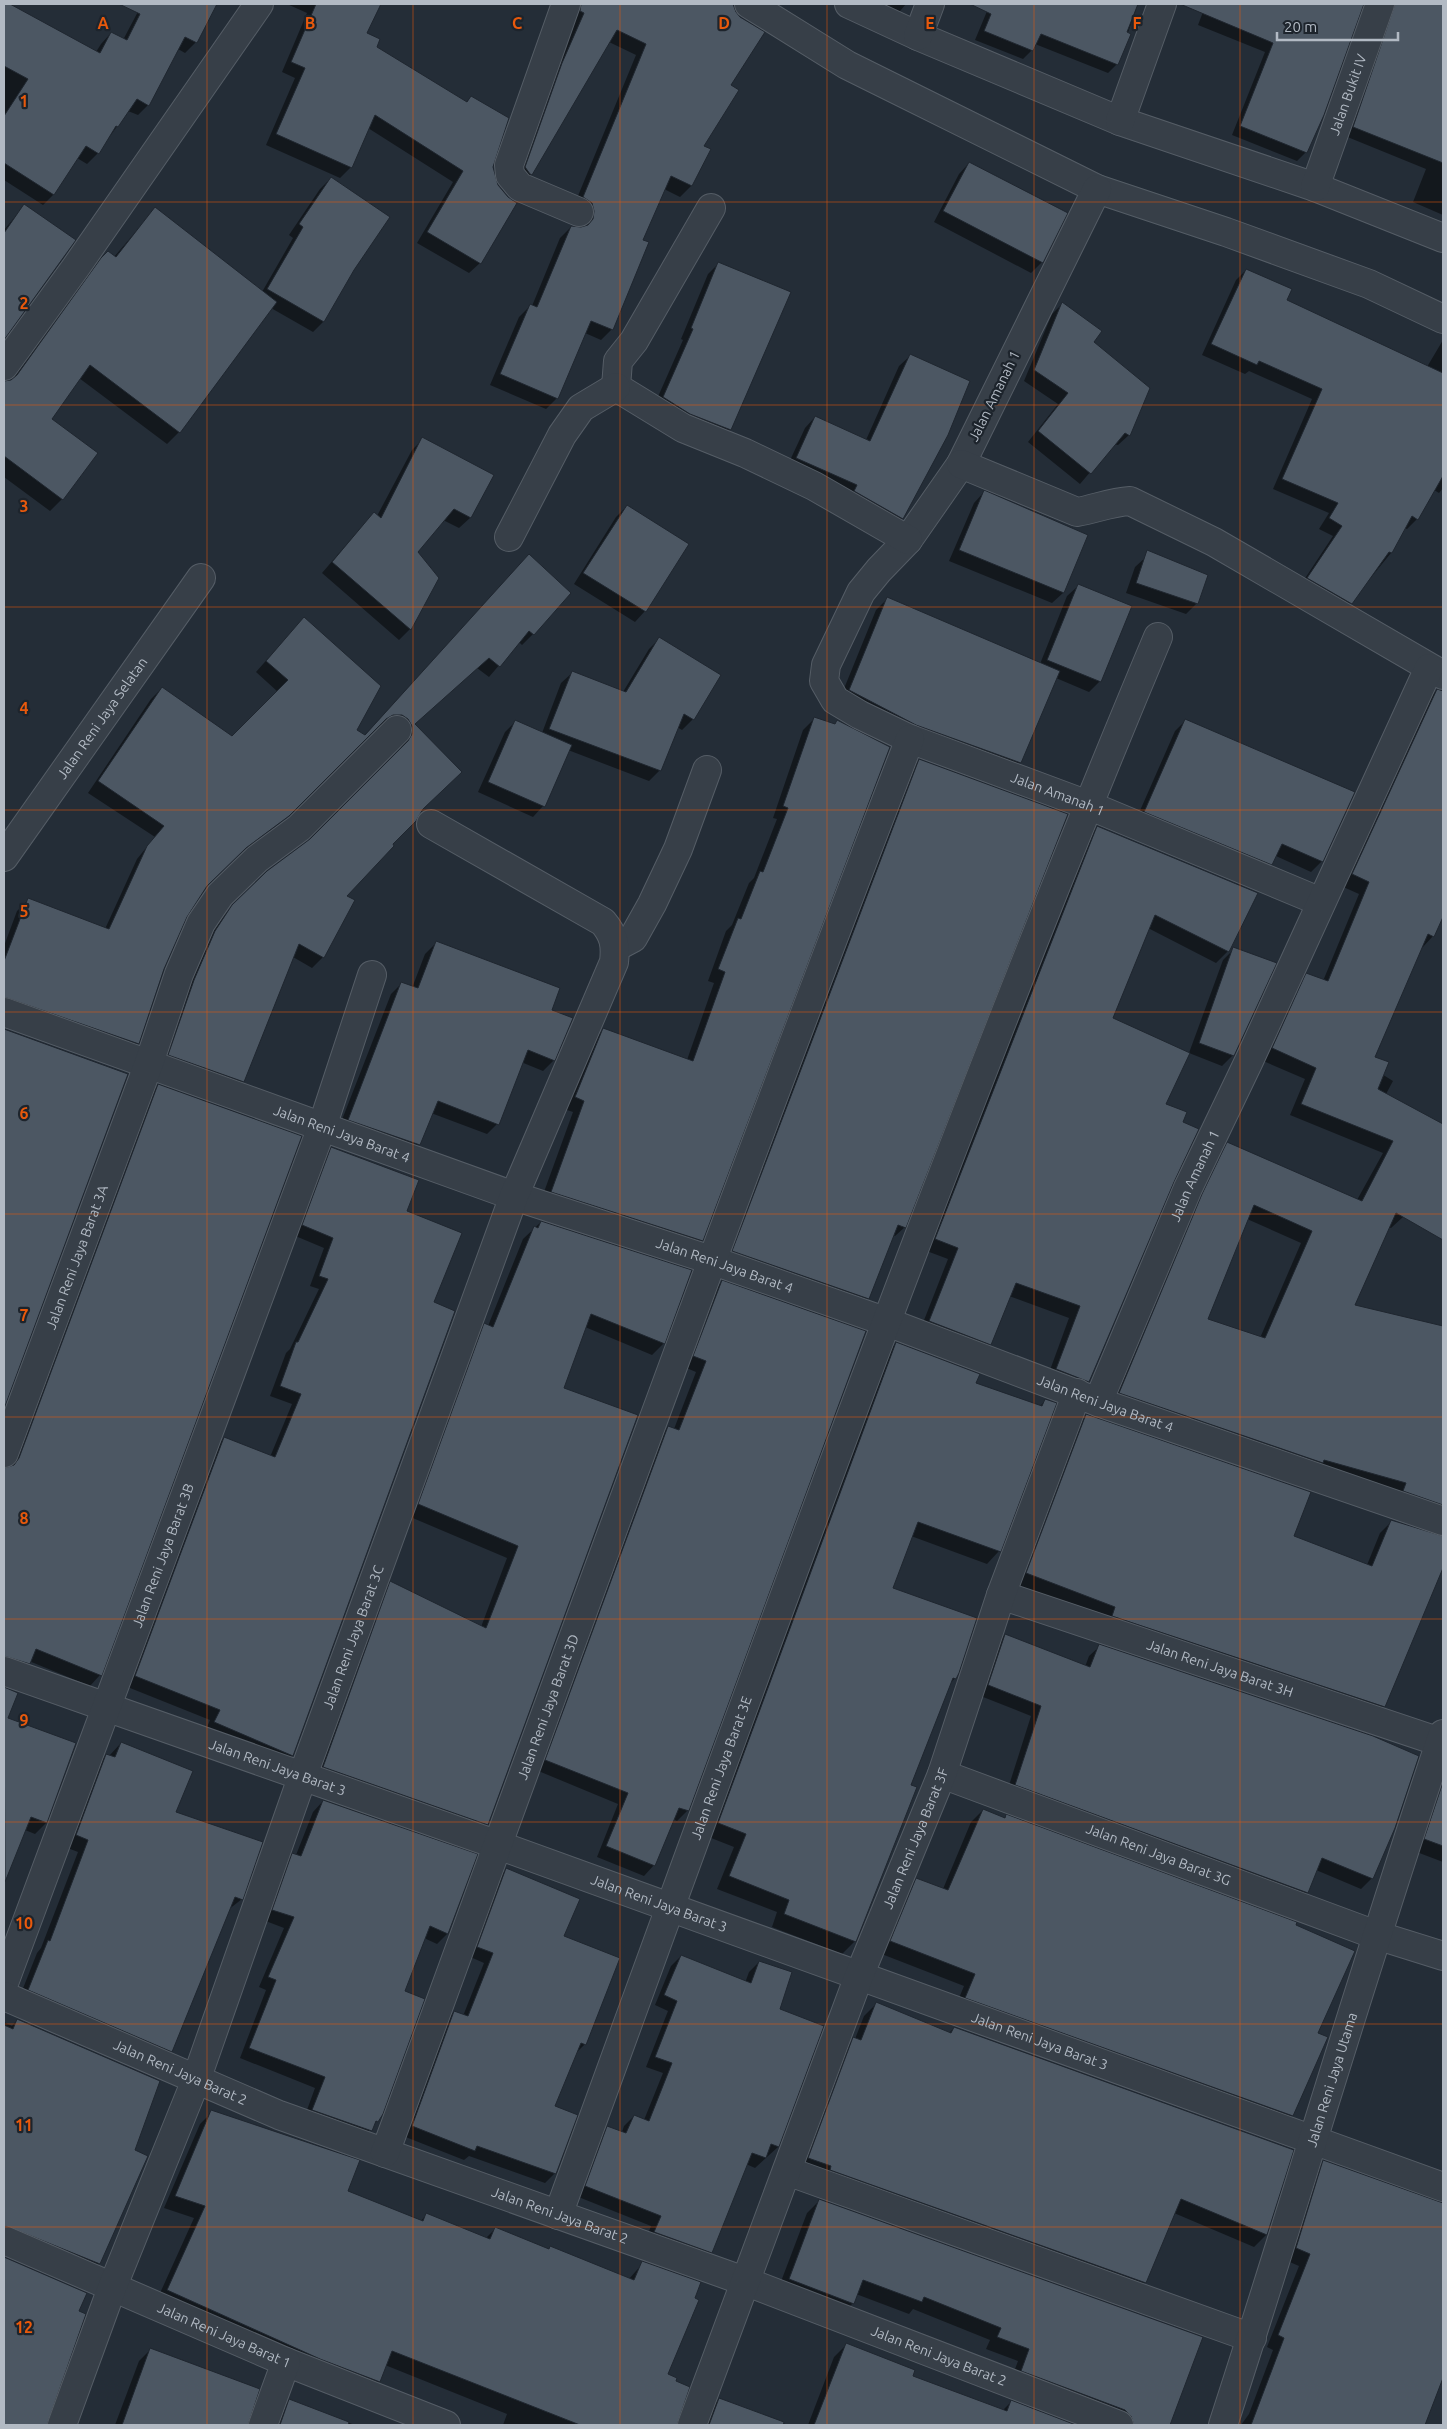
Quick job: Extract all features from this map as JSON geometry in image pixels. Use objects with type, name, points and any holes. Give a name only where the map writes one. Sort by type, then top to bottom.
[{"type":"street","points":[[4,366],[82,259],[259,4]]},
{"type":"street","points":[[566,4],[509,165],[510,175],[520,187],[579,212]]},
{"type":"street","points":[[748,4],[847,65],[1097,189],[1226,232],[1369,284],[1443,319]]},
{"type":"street","points":[[849,4],[918,36],[1120,121],[1315,187],[1443,238]]},
{"type":"street","points":[[918,36],[930,4]]},
{"type":"street","points":[[1120,121],[1162,4]]},
{"type":"street","name":"Jalan Bukit IV","points":[[1315,187],[1380,4]]},
{"type":"street","name":"Jalan Amanah 1","points":[[1088,1397],[1248,1063],[1321,902],[1088,805],[910,739],[860,716],[835,700],[824,681],[826,666],[861,592],[908,540],[960,464],[1097,189]]},
{"type":"street","points":[[616,387],[618,361],[634,341],[711,208]]},
{"type":"street","points":[[510,537],[562,435],[581,408],[616,387]]},
{"type":"street","points":[[616,387],[683,428],[745,453],[814,486],[908,540]]},
{"type":"street","points":[[960,464],[1077,512],[1096,509],[1115,502],[1130,501],[1214,542],[1436,671],[1321,902]]},
{"type":"street","name":"Jalan Reni Jaya Selatan","points":[[4,857],[201,578]]},
{"type":"street","name":"Jalan Reni Jaya Barat 3E","points":[[558,2215],[887,1322],[1088,805],[1158,637]]},
{"type":"street","name":"Jalan Reni Jaya Barat 3A","points":[[4,1453],[149,1063],[179,974],[202,924],[220,896],[257,859],[299,828],[397,730]]},
{"type":"street","name":"Jalan Reni Jaya Barat 3D","points":[[385,2153],[711,1260],[812,991],[910,739]]},
{"type":"street","points":[[431,824],[603,922],[612,933],[616,948],[633,938],[652,904],[678,849],[707,770]]},
{"type":"street","name":"Jalan Reni Jaya Barat 3C","points":[[62,2425],[112,2288],[196,2080],[303,1775],[514,1196],[608,978],[614,962],[616,948]]},
{"type":"street","name":"Jalan Reni Jaya Barat 3B","points":[[4,1983],[322,1127],[372,975]]},
{"type":"street","name":"Jalan Reni Jaya Barat 4","points":[[4,1012],[514,1196],[711,1260],[887,1322],[1088,1397],[1443,1522]]},
{"type":"street","name":"Jalan Reni Jaya Barat 3F","points":[[692,2425],[747,2282],[859,1976],[942,1774],[1001,1594],[1088,1397]]},
{"type":"street","name":"Jalan Reni Jaya Barat 3H","points":[[1001,1594],[1442,1740]]},
{"type":"street","name":"Jalan Reni Jaya Barat 3","points":[[4,1672],[108,1706],[498,1844],[1443,2187]]},
{"type":"street","name":"Jalan Reni Jaya Utama","points":[[1223,2425],[1252,2338],[1376,1935],[1442,1740]]},
{"type":"street","name":"Jalan Reni Jaya Barat 3G","points":[[942,1774],[1376,1935],[1443,1956]]},
{"type":"street","name":"Jalan Reni Jaya Barat 2","points":[[4,1996],[279,2115],[747,2282],[1119,2425]]},
{"type":"street","points":[[787,2171],[1252,2338]]},
{"type":"street","name":"Jalan Reni Jaya Barat 1","points":[[4,2240],[286,2362],[446,2425]]},
{"type":"street","points":[[263,2425],[286,2362]]},
{"type":"building","points":[[4,4],[10,4],[100,53],[111,32],[127,40],[140,14],[119,4],[217,4],[197,43],[185,37],[149,106],[137,99],[118,127],[116,126],[99,154],[86,146],[54,195],[4,163],[4,116],[28,79],[4,66]]},
{"type":"building","points":[[316,4],[381,4],[367,33],[380,39],[377,47],[467,102],[471,96],[509,118],[493,167],[498,185],[508,197],[517,203],[481,264],[427,232],[463,171],[375,115],[352,168],[276,134],[305,68],[291,62]]},
{"type":"building","points":[[581,4],[733,4],[740,17],[765,32],[731,85],[739,90],[704,146],[711,149],[692,186],[671,176],[643,240],[649,242],[613,330],[591,321],[558,399],[500,374],[530,304],[537,307],[571,226],[581,227],[588,225],[593,219],[592,203],[583,197],[646,44],[617,30],[532,175],[530,174],[525,167],[562,63],[584,13],[580,11]]},
{"type":"building","points":[[970,4],[1138,4],[1127,32],[1131,34],[1118,65],[1041,34],[1033,51],[984,31],[991,14]]},
{"type":"building","points":[[1180,4],[1364,4],[1324,115],[1307,153],[1240,126],[1273,43]]},
{"type":"building","points":[[1395,4],[1443,4],[1443,163],[1353,127]]},
{"type":"building","points":[[969,162],[1068,213],[1043,263],[943,211]]},
{"type":"building","points":[[331,177],[390,217],[354,270],[324,322],[267,289],[303,227],[299,224]]},
{"type":"building","points":[[24,204],[76,240],[4,340],[4,233]]},
{"type":"building","points":[[155,207],[277,302],[180,433],[90,365],[52,419],[98,453],[63,500],[4,456],[4,381],[11,380],[17,375],[101,258],[108,251],[116,257]]},
{"type":"building","points":[[718,262],[791,292],[731,430],[690,414],[663,397],[693,329],[691,328]]},
{"type":"building","points":[[1246,269],[1292,289],[1287,300],[1443,373],[1443,476],[1418,520],[1412,516],[1392,553],[1389,552],[1352,604],[1307,578],[1342,526],[1329,518],[1338,503],[1282,479],[1322,389],[1259,361],[1257,365],[1211,344]]},
{"type":"building","points":[[1062,302],[1102,331],[1094,342],[1150,388],[1130,436],[1125,433],[1091,474],[1038,431],[1068,393],[1034,370]]},
{"type":"building","points":[[910,354],[970,381],[948,435],[903,519],[854,491],[857,485],[796,458],[815,416],[870,441]]},
{"type":"building","points":[[422,437],[494,475],[471,518],[454,509],[418,552],[439,578],[411,630],[332,562],[374,512],[381,518]]},
{"type":"building","points":[[984,490],[1088,535],[1064,593],[959,550]]},
{"type":"building","points":[[627,505],[689,544],[646,612],[583,573]]},
{"type":"building","points":[[1147,550],[1208,575],[1198,604],[1136,583]]},
{"type":"building","points":[[529,554],[571,593],[534,635],[529,631],[500,667],[489,658],[415,724],[462,772],[423,809],[416,821],[347,896],[355,900],[324,958],[299,944],[244,1082],[168,1055],[194,980],[215,931],[232,905],[267,871],[310,839],[408,741],[412,734],[412,726],[408,719],[402,715],[393,715],[386,719],[289,816],[246,848],[207,886],[187,917],[164,969],[139,1044],[4,997],[4,961],[28,898],[109,929],[147,846],[164,826],[98,781],[162,687],[232,736],[288,680],[266,661],[304,617],[381,686],[357,730],[365,735]]},
{"type":"building","points":[[1078,584],[1132,606],[1101,682],[1047,660]]},
{"type":"building","points":[[887,597],[1060,671],[1021,763],[916,725],[849,690]]},
{"type":"building","points":[[659,637],[721,675],[694,720],[684,714],[661,771],[549,729],[572,671],[626,692]]},
{"type":"building","points":[[1437,689],[1443,691],[1443,917],[1434,937],[1428,934],[1375,1057],[1389,1062],[1378,1089],[1443,1124],[1443,1240],[1396,1213],[1355,1305],[1443,1326],[1443,1505],[1403,1491],[1406,1483],[1324,1460],[1323,1463],[1119,1393],[1202,1194],[1227,1142],[1362,1201],[1393,1141],[1301,1104],[1316,1068],[1272,1048],[1306,973],[1328,981],[1369,882],[1352,874]],"holes":[[[1254,1205],[1312,1231],[1265,1338],[1208,1319]]]},
{"type":"building","points":[[814,717],[835,724],[837,720],[890,747],[703,1241],[551,1192],[584,1101],[575,1097],[603,1028],[693,1061],[725,972],[718,969],[738,918],[741,919],[760,871],[763,872],[788,808],[783,806]]},
{"type":"building","points":[[1185,719],[1355,792],[1323,862],[1282,844],[1272,865],[1144,812]]},
{"type":"building","points":[[515,720],[572,745],[545,807],[488,782]]},
{"type":"building","points":[[919,759],[1068,814],[906,1228],[898,1225],[869,1299],[732,1251]]},
{"type":"building","points":[[1097,826],[1258,893],[1229,952],[1155,915],[1113,1018],[1190,1053],[1166,1104],[1187,1112],[1183,1122],[1199,1129],[1174,1182],[1089,1382],[1056,1369],[1080,1306],[1016,1283],[991,1345],[929,1321],[958,1248],[935,1239]]},
{"type":"building","points":[[436,941],[560,988],[552,1010],[573,1018],[555,1061],[528,1050],[499,1125],[438,1101],[420,1145],[348,1120],[401,982],[418,988]]},
{"type":"building","points":[[1233,947],[1277,963],[1234,1056],[1199,1043]]},
{"type":"building","points":[[4,1029],[128,1074],[4,1409]]},
{"type":"building","points":[[158,1084],[302,1136],[102,1676],[36,1649],[30,1664],[4,1656],[4,1468],[14,1465],[19,1458]]},
{"type":"building","points":[[331,1147],[419,1180],[407,1211],[462,1233],[434,1302],[455,1311],[293,1756],[214,1722],[220,1710],[135,1676],[224,1437],[275,1457],[301,1394],[280,1386],[296,1342],[298,1342],[328,1279],[319,1276],[333,1238],[302,1225]]},
{"type":"building","points":[[541,1221],[692,1270],[665,1344],[591,1314],[564,1388],[638,1415],[488,1825],[323,1767],[390,1581],[486,1628],[518,1546],[418,1504],[484,1323],[493,1327],[534,1226],[538,1228]]},
{"type":"building","points":[[722,1280],[866,1331],[689,1811],[679,1808],[655,1866],[606,1846],[628,1793],[545,1760],[668,1426],[679,1430],[706,1361],[693,1356]]},
{"type":"building","points":[[896,1342],[980,1374],[976,1383],[1042,1406],[1045,1399],[1057,1403],[1001,1552],[918,1522],[893,1588],[977,1618],[959,1673],[956,1679],[953,1678],[911,1785],[917,1787],[856,1942],[784,1914],[789,1900],[729,1876],[746,1834],[718,1823]]},
{"type":"building","points":[[1086,1414],[1311,1492],[1294,1536],[1372,1566],[1391,1520],[1443,1536],[1443,1568],[1385,1707],[1112,1616],[1115,1607],[1026,1573]]},
{"type":"building","points":[[1005,1634],[1090,1667],[1099,1644],[1373,1736],[1419,1756],[1395,1828],[1373,1879],[1322,1858],[1308,1893],[1015,1785],[1041,1706],[988,1685]]},
{"type":"building","points":[[4,1687],[18,1693],[8,1718],[76,1743],[47,1823],[31,1817],[5,1882]]},
{"type":"building","points":[[121,1742],[193,1771],[176,1812],[263,1842],[243,1900],[235,1897],[172,2052],[28,1990],[48,1940],[50,1941],[88,1840],[76,1835],[106,1754],[115,1757]]},
{"type":"building","points":[[1443,1782],[1443,1846],[1424,1839]]},
{"type":"building","points":[[323,1800],[478,1854],[448,1934],[430,1926],[405,1991],[425,1999],[383,2114],[378,2122],[376,2121],[372,2131],[312,2110],[325,2077],[249,2048],[276,1980],[268,1977],[294,1917],[272,1910],[292,1853],[301,1856]]},
{"type":"building","points":[[983,1809],[1005,1818],[1006,1814],[1297,1922],[1296,1925],[1355,1951],[1318,2033],[1328,2037],[1293,2116],[965,1998],[975,1974],[890,1941],[916,1878],[948,1890]]},
{"type":"building","points":[[506,1868],[580,1899],[564,1936],[620,1958],[586,2045],[581,2043],[555,2106],[578,2115],[556,2174],[477,2146],[475,2151],[412,2126],[454,2011],[468,2016],[493,1953],[477,1947]]},
{"type":"building","points":[[681,1955],[751,1983],[759,1961],[792,1972],[780,2009],[824,2026],[779,2147],[771,2144],[766,2158],[752,2153],[712,2253],[654,2232],[661,2216],[585,2186],[607,2126],[626,2133],[634,2115],[649,2121],[672,2063],[655,2057],[677,2001],[664,1995]]},
{"type":"building","points":[[876,2002],[951,2033],[954,2027],[1294,2150],[1267,2235],[1181,2199],[1146,2283],[830,2170],[831,2166],[808,2158],[853,2037],[861,2040]]},
{"type":"building","points":[[17,2019],[160,2081],[135,2150],[148,2156],[100,2264],[4,2225],[4,2025],[13,2029]]},
{"type":"building","points":[[211,2110],[360,2160],[348,2191],[423,2221],[426,2213],[490,2239],[495,2227],[549,2249],[550,2246],[634,2280],[642,2261],[701,2282],[695,2298],[699,2300],[668,2374],[677,2378],[676,2381],[690,2387],[677,2425],[580,2425],[392,2351],[380,2382],[320,2359],[167,2290],[205,2206],[175,2196]]},
{"type":"building","points":[[1323,2160],[1443,2203],[1443,2378],[1425,2425],[1251,2425],[1284,2338],[1278,2335],[1310,2254],[1296,2248]]},
{"type":"building","points":[[819,2199],[1203,2337],[1170,2425],[1134,2425],[1131,2416],[1125,2410],[1021,2371],[1029,2349],[997,2337],[1001,2328],[924,2297],[922,2302],[863,2280],[854,2304],[789,2279]]},
{"type":"building","points":[[4,2257],[87,2293],[79,2311],[86,2314],[47,2425],[4,2425]]},
{"type":"building","points":[[846,2343],[915,2370],[913,2376],[1007,2411],[1011,2400],[1076,2425],[814,2425]]},
{"type":"building","points":[[150,2348],[260,2389],[248,2425],[122,2425]]},
{"type":"building","points":[[719,2398],[784,2422],[783,2425],[709,2425]]},
{"type":"building","points":[[289,2399],[349,2422],[348,2425],[280,2425]]}]
